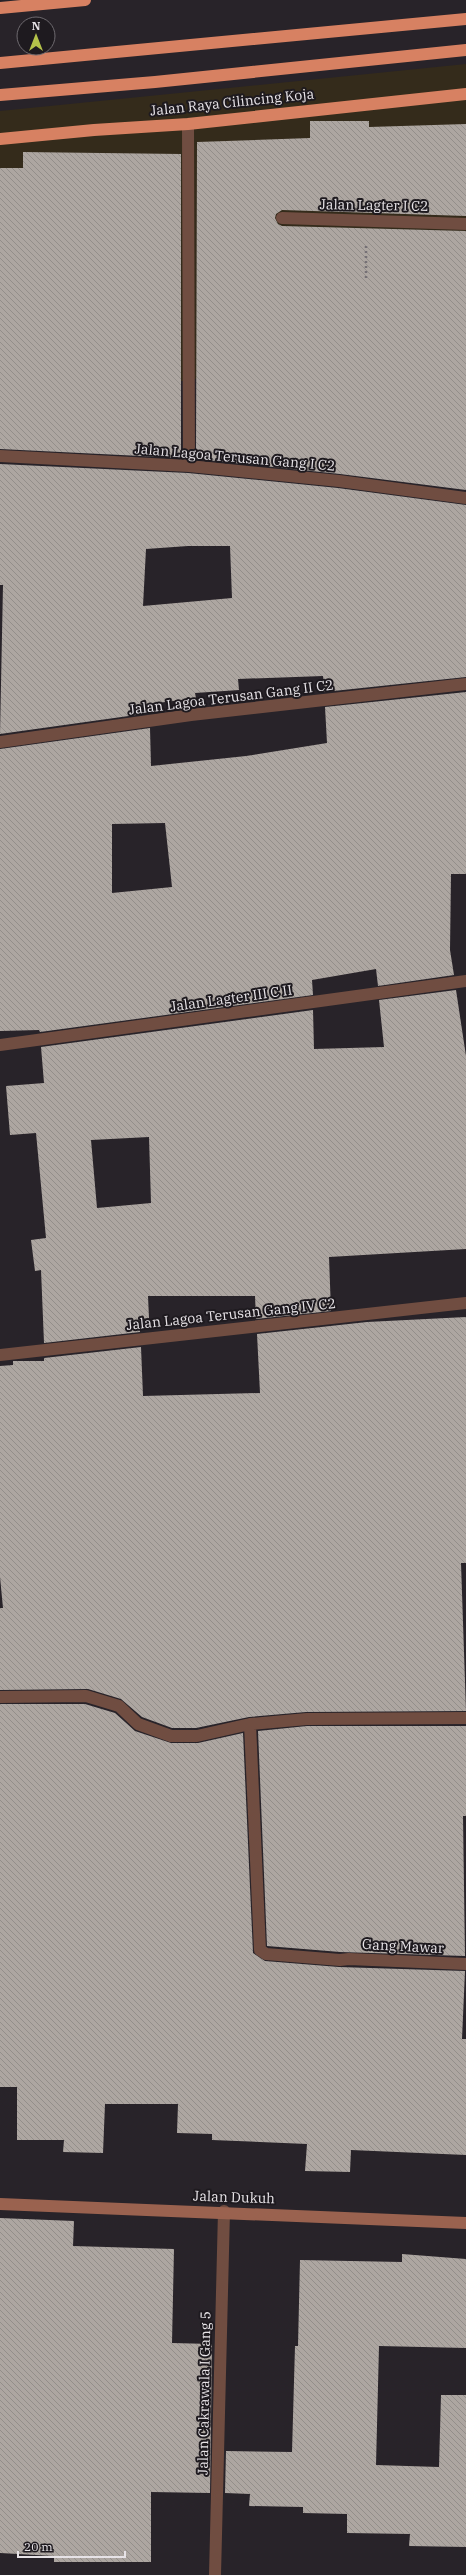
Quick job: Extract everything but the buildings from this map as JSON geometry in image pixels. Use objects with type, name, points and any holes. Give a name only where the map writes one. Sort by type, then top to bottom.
[{"type":"highway","points":[[0,8],[85,0]]},
{"type":"highway","points":[[0,63],[466,19]]},
{"type":"highway","points":[[0,95],[155,82],[466,50]]},
{"type":"highway","name":"Jalan Raya Cilincing Koja","points":[[0,139],[94,130],[188,124],[466,94]]},
{"type":"street","points":[[188,124],[189,466]]},
{"type":"street","name":"Jalan Lagter I C2","points":[[282,218],[466,224]]},
{"type":"street","name":"Jalan Lagoa Terusan Gang I C2","points":[[0,456],[189,466],[339,481],[466,498]]},
{"type":"street","name":"Jalan Lagoa Terusan Gang II C2","points":[[0,742],[191,715],[466,684]]},
{"type":"street","name":"Jalan Lagter III C II","points":[[0,1045],[466,981]]},
{"type":"street","name":"Jalan Lagoa Terusan Gang IV C2","points":[[0,1355],[466,1303]]},
{"type":"street","points":[[0,1698],[86,1696],[119,1706],[138,1724],[171,1736],[197,1736],[250,1724],[307,1719],[466,1718]]},
{"type":"street","name":"Gang Mawar","points":[[250,1724],[260,1950],[266,1954],[340,1960],[349,1958],[466,1964]]},
{"type":"street","name":"Jalan Dukuh","points":[[0,2204],[224,2211],[466,2222]]},
{"type":"street","name":"Jalan Cakrawala I Gang 5","points":[[215,2575],[224,2211]]},
{"type":"path","points":[[366,278],[367,220]]},
{"type":"shaded area","points":[[466,64],[466,339],[0,408],[0,111]]}]
